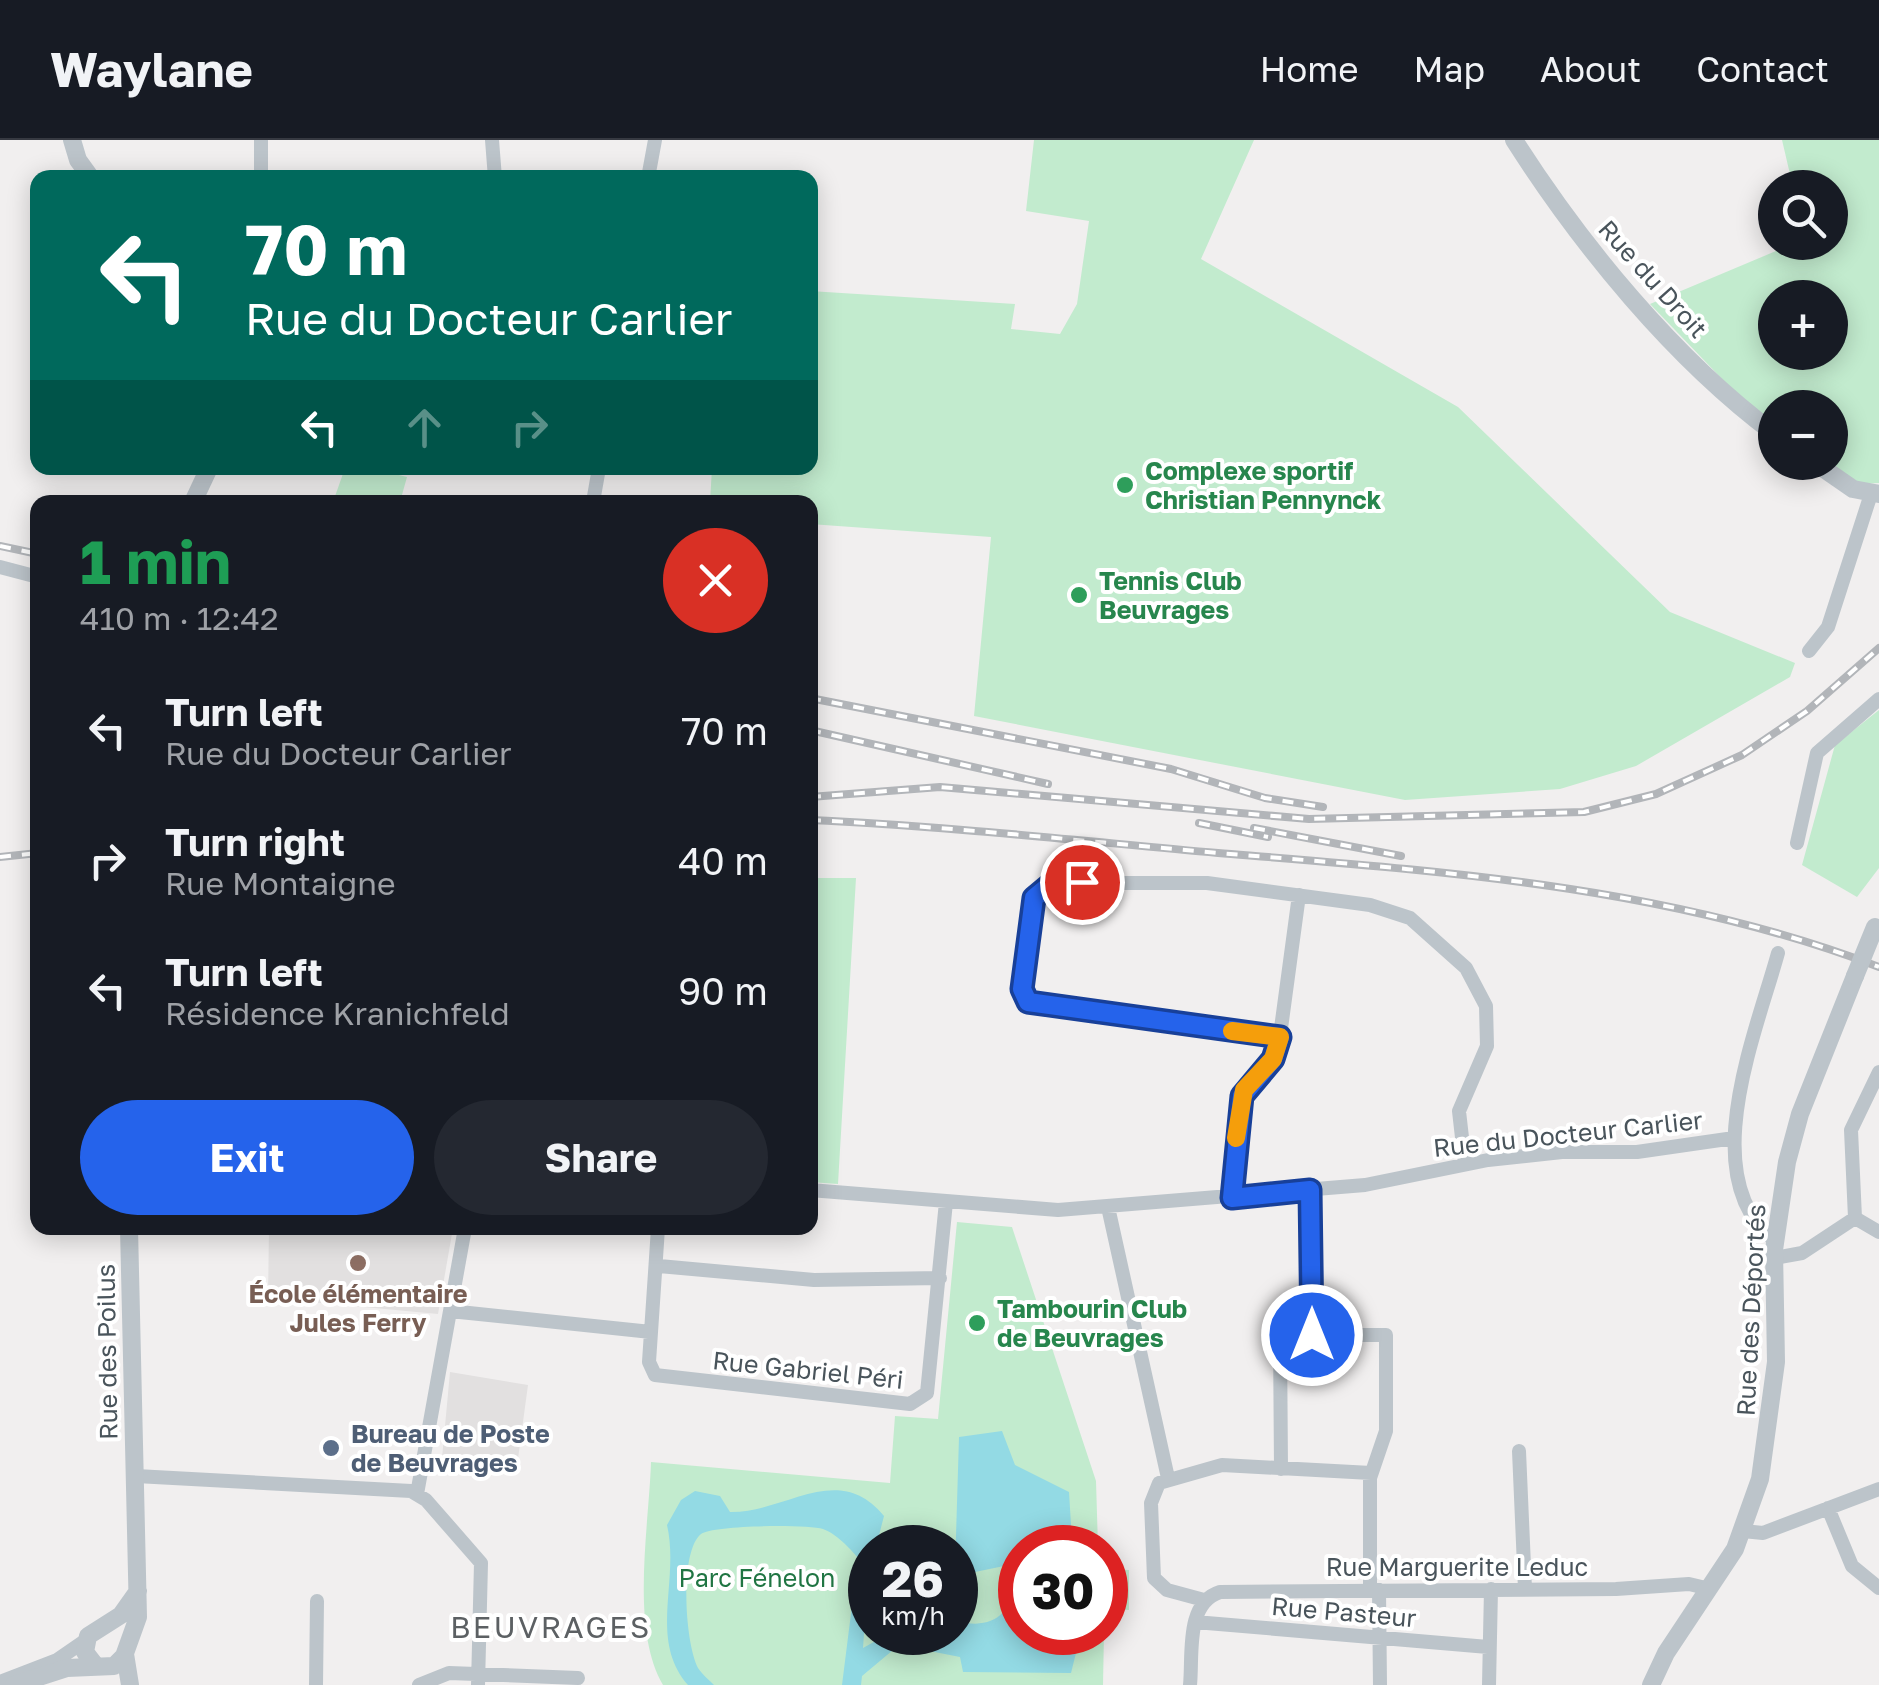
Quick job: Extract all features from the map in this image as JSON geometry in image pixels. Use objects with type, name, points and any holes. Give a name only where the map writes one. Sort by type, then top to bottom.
[{"type":"street","points":[[72,140],[85,170]]},
{"type":"street","points":[[260,140],[261,170]]},
{"type":"street","points":[[492,140],[494,170]]},
{"type":"street","points":[[649,170],[655,140]]},
{"type":"street","name":"Rue du Droit","points":[[1514,140],[1547,192],[1598,255],[1713,382],[1758,420]]},
{"type":"street","points":[[1809,651],[1828,627],[1875,494],[1839,480]]},
{"type":"street","points":[[0,567],[30,576]]},
{"type":"street","points":[[1797,843],[1817,753],[1879,699]]},
{"type":"street","points":[[1280,1037],[1032,1004],[1022,992],[1031,906],[1040,890],[1057,882],[1183,882],[1380,906],[1403,915],[1454,955],[1476,982],[1486,1006],[1488,1031],[1482,1060],[1458,1111],[1465,1164]]},
{"type":"street","points":[[1232,1198],[1242,1096],[1273,1059],[1280,1037],[1299,895]]},
{"type":"street","name":"Rue des Déportés","points":[[1650,1685],[1670,1646],[1710,1589],[1743,1531],[1770,1430],[1777,1353],[1774,1250],[1796,1126],[1877,923]]},
{"type":"street","points":[[1778,953],[1740,1096],[1734,1138],[1737,1175],[1748,1210],[1774,1250],[1802,1253],[1855,1218]]},
{"type":"street","points":[[1855,1218],[1851,1130],[1879,1072]]},
{"type":"street","name":"Rue du Docteur Carlier","points":[[818,1191],[1026,1210],[1108,1207],[1365,1185],[1465,1164],[1562,1152],[1645,1151],[1734,1138]]},
{"type":"street","points":[[1310,1190],[1312,1335]]},
{"type":"street","name":"Rue Gabriel Péri","points":[[658,1235],[649,1366],[659,1377],[910,1404],[926,1393],[946,1202]]},
{"type":"street","points":[[1108,1207],[1168,1478]]},
{"type":"street","points":[[1855,1218],[1879,1232]]},
{"type":"street","name":"Rue des Poilus","points":[[126,1652],[139,1614],[129,1235]]},
{"type":"street","points":[[418,1494],[464,1235]]},
{"type":"street","points":[[658,1266],[814,1280],[940,1278]]},
{"type":"street","points":[[1280,1304],[1280,1470]]},
{"type":"street","points":[[450,1312],[651,1332]]},
{"type":"street","points":[[1280,1335],[1386,1335],[1386,1431],[1370,1473],[1380,1685]]},
{"type":"street","points":[[1520,1451],[1526,1589]]},
{"type":"street","points":[[1190,1685],[1195,1622],[1204,1600],[1168,1590],[1153,1574],[1152,1497],[1159,1483],[1222,1466],[1370,1473]]},
{"type":"street","points":[[136,1476],[364,1485],[418,1494],[481,1563],[478,1679]]},
{"type":"street","points":[[1743,1531],[1763,1533],[1879,1489]]},
{"type":"street","points":[[1828,1508],[1852,1566],[1879,1588]]},
{"type":"street","name":"Rue Marguerite Leduc","points":[[1204,1600],[1226,1592],[1679,1584],[1710,1589]]},
{"type":"street","points":[[1489,1685],[1491,1590]]},
{"type":"street","points":[[0,1682],[56,1660],[121,1615],[138,1591]]},
{"type":"street","points":[[316,1601],[316,1685]]},
{"type":"street","name":"Rue Pasteur","points":[[1195,1622],[1488,1647]]},
{"type":"street","points":[[104,1626],[120,1632],[130,1685]]},
{"type":"street","points":[[86,1640],[86,1654],[116,1685]]},
{"type":"street","points":[[14,1685],[60,1670],[114,1666],[126,1652]]},
{"type":"street","points":[[419,1685],[442,1674],[478,1679],[578,1678]]},
{"type":"shaded area","name":"École élémentaire Jules Ferry","points":[[269,1235],[452,1235],[438,1314],[268,1298]]},
{"type":"shaded area","points":[[450,1372],[528,1385],[517,1466],[458,1459],[449,1465],[442,1458]]},
{"type":"green space","name":"Complexe sportif Christian Pennynck","points":[[1034,140],[1254,140],[1201,259],[1458,407],[1670,612],[1795,663],[1790,677],[1636,766],[1560,789],[1405,800],[974,716],[991,537],[818,525],[818,495],[710,495],[712,475],[818,475],[818,292],[1015,304],[1011,329],[1060,334],[1077,304],[1089,221],[1026,211]]},
{"type":"green space","points":[[1782,140],[1879,140],[1879,483],[1859,484],[1848,476],[1848,390],[1758,390],[1758,414],[1650,304],[1758,259],[1848,260],[1848,170],[1789,170]]},
{"type":"green space","points":[[343,475],[407,477],[402,495],[335,495]]},
{"type":"green space","points":[[1879,710],[1879,868],[1857,897],[1802,865],[1835,745]]},
{"type":"green space","points":[[818,878],[856,878],[838,1184],[818,1183]]},
{"type":"green space","name":"Parc Fénelon","points":[[957,1222],[1012,1227],[1096,1481],[1097,1525],[998,1525],[998,1655],[1104,1655],[1103,1685],[663,1685],[653,1662],[644,1607],[651,1462],[890,1483],[895,1416],[938,1419]]},
{"type":"water","points":[[1002,1431],[1015,1465],[1069,1492],[1071,1525],[998,1525],[998,1567],[978,1571],[978,1525],[956,1525],[959,1437]]},
{"type":"water","points":[[830,1490],[866,1500],[884,1516],[882,1525],[848,1525],[848,1546],[823,1529],[799,1526],[722,1529],[701,1534],[689,1559],[687,1619],[693,1656],[714,1685],[688,1685],[676,1667],[667,1629],[667,1525],[681,1500],[695,1491],[720,1496],[730,1512]]},
{"type":"water","points":[[997,1618],[998,1655],[1076,1655],[1071,1673],[963,1672],[960,1657],[950,1655],[978,1655],[978,1624]]},
{"type":"water","points":[[848,1637],[848,1655],[887,1655],[862,1676],[861,1685],[842,1685]]},
{"type":"railway","points":[[0,546],[30,552]]},
{"type":"railway","points":[[818,796],[940,787],[1309,819],[1584,812],[1656,794],[1742,755],[1807,711],[1879,648]]},
{"type":"railway","points":[[818,700],[1171,769],[1265,798],[1323,807]]},
{"type":"railway","points":[[818,732],[1048,784]]},
{"type":"railway","points":[[818,821],[1386,867],[1553,886],[1718,918],[1879,967]]},
{"type":"railway","points":[[1199,823],[1268,837]]},
{"type":"railway","points":[[1254,828],[1401,856]]},
{"type":"railway","points":[[0,857],[30,854]]},
{"type":"slow traffic","points":[[1232,1031],[1280,1037],[1273,1059],[1244,1090],[1236,1138]]},
{"type":"place","name":"Complexe sportif Christian Pennynck","points":[[1125,485]]},
{"type":"place","name":"Tennis Club Beuvrages","points":[[1079,595]]},
{"type":"place","name":"École élémentaire Jules Ferry","points":[[358,1263]]},
{"type":"place","name":"Tambourin Club de Beuvrages","points":[[977,1323]]},
{"type":"place","name":"Bureau de Poste de Beuvrages","points":[[331,1448]]},
{"type":"district","name":"BEUVRAGES","points":[[551,1628]]},
{"type":"route","points":[[1082,882],[1052,883],[1034,898],[1022,989],[1028,1002],[1280,1037],[1273,1059],[1247,1085],[1242,1096],[1232,1198],[1310,1190],[1312,1335]]}]
